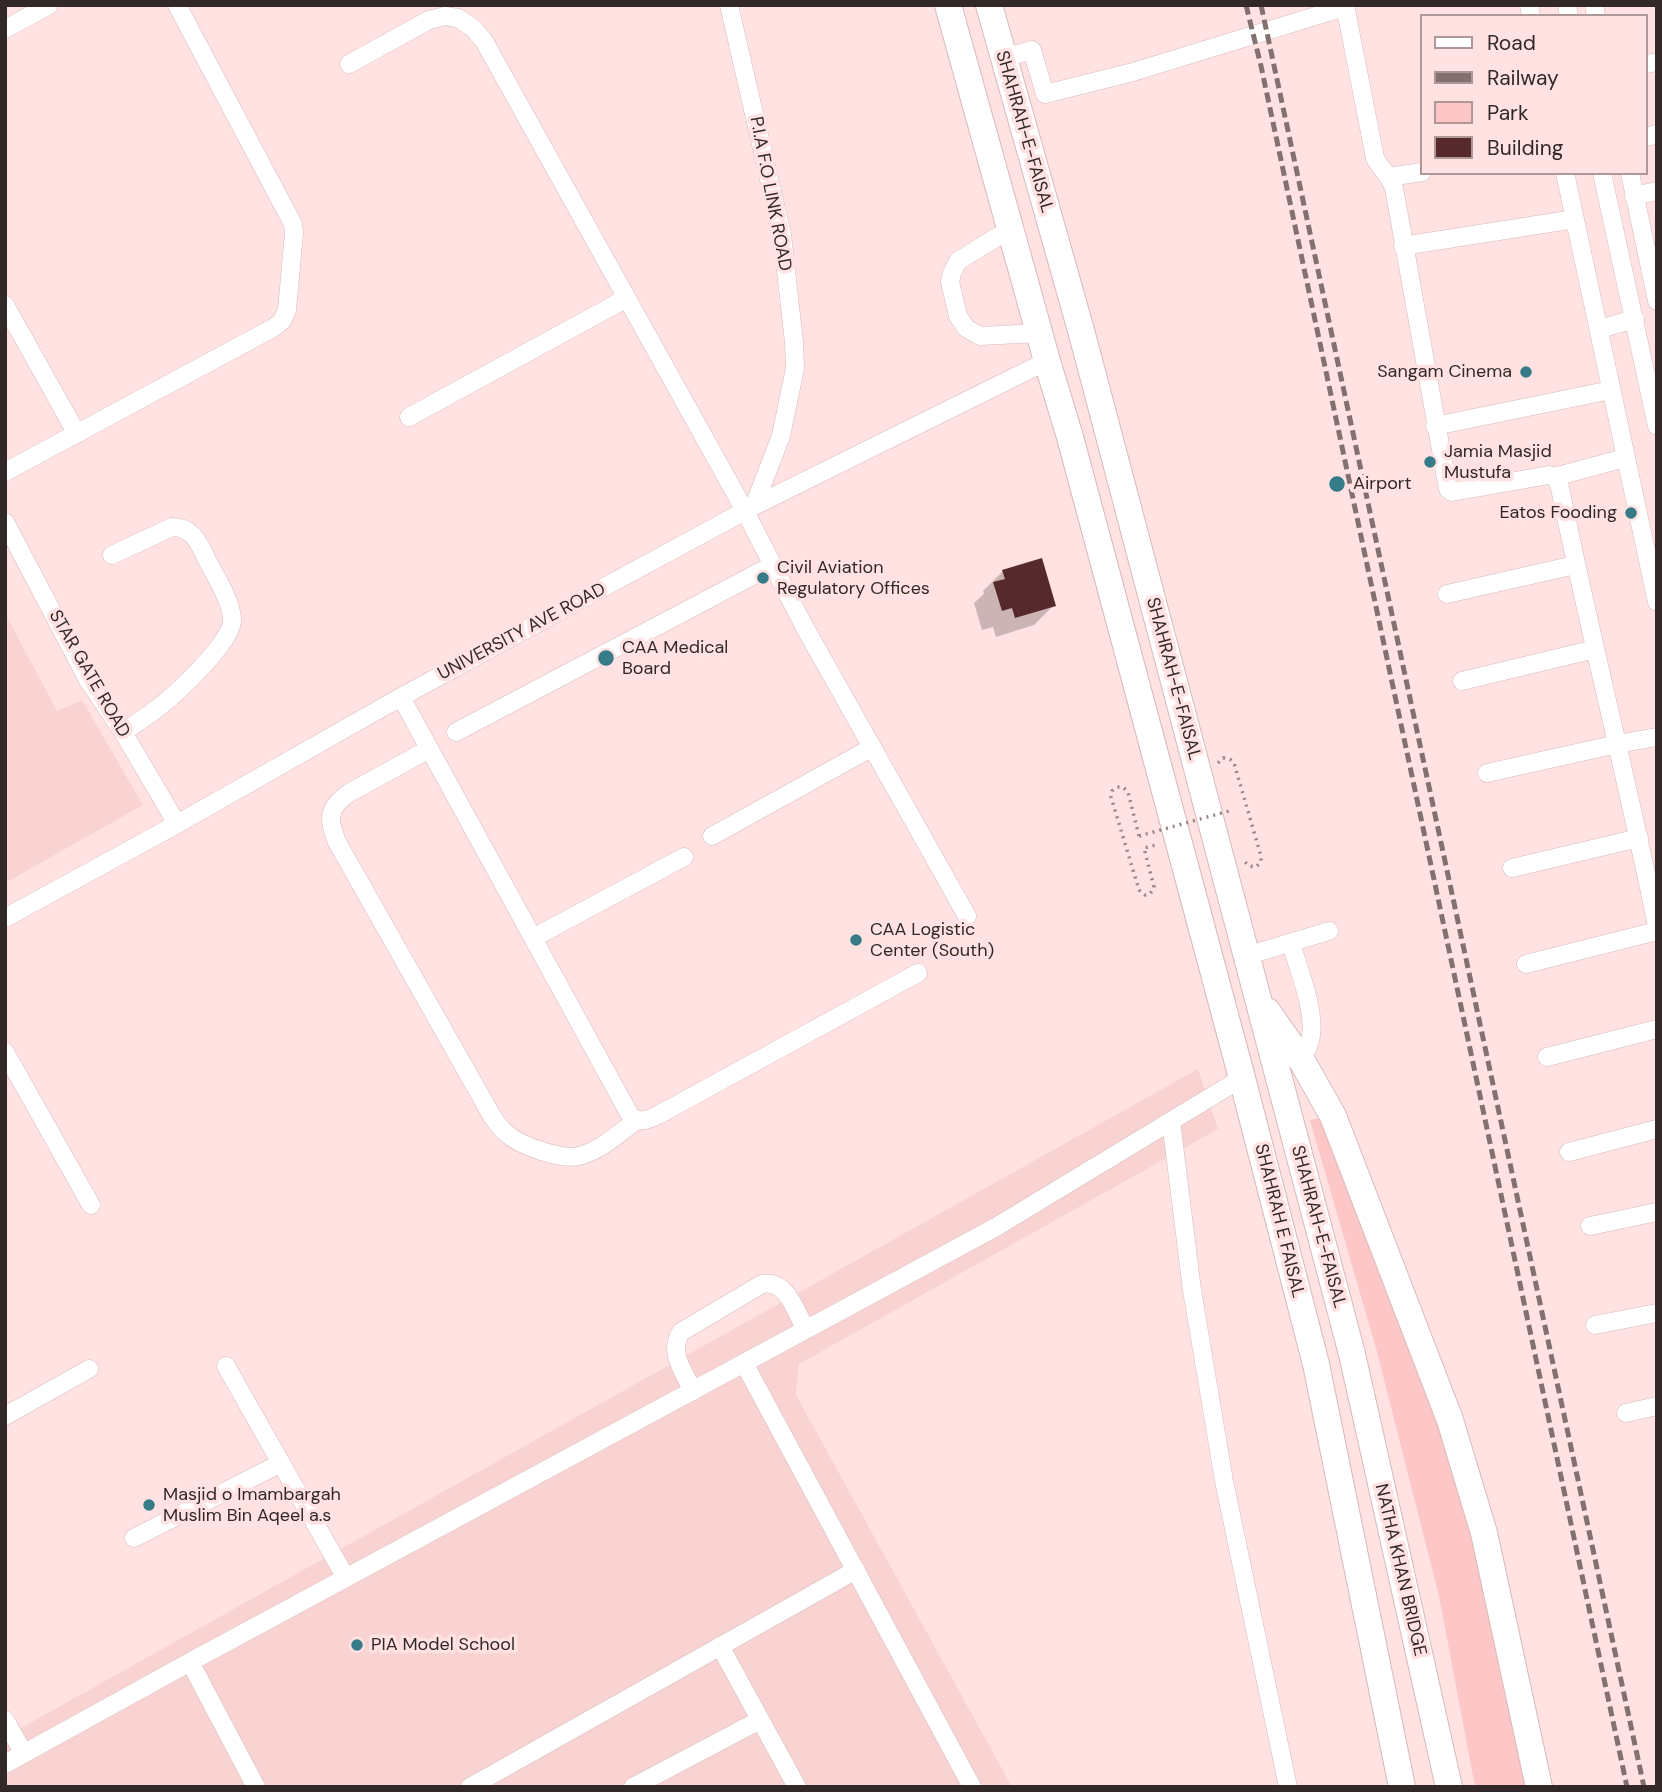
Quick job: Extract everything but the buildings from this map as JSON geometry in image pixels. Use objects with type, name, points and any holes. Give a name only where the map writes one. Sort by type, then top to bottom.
[{"type":"highway","name":"SHAHRAH-E-FAISAL","points":[[948,5],[1070,437],[1242,1078]]},
{"type":"highway","name":"SHAHRAH-E-FAISAL","points":[[989,5],[1082,334],[1352,1354]]},
{"type":"highway","points":[[1256,995],[1302,1061],[1333,1116],[1450,1420],[1484,1534],[1539,1787]]},
{"type":"highway","name":"SHAHRAH E FAISAL","points":[[1242,1078],[1316,1364],[1402,1787]]},
{"type":"highway","name":"NATHA KHAN BRIDGE","points":[[1352,1354],[1449,1787]]},
{"type":"street","points":[[5,29],[49,5]]},
{"type":"street","points":[[5,472],[273,328],[282,321],[287,310],[293,224],[177,5]]},
{"type":"street","name":"P.I.A F.O LINK ROAD","points":[[729,5],[782,235],[794,342],[795,368],[780,436],[750,509]]},
{"type":"street","points":[[1003,58],[1032,50],[1045,94],[1133,72],[1345,6],[1375,158],[1394,188],[1446,487],[1452,492],[1549,475],[1559,483],[1657,929],[1525,964]]},
{"type":"street","points":[[349,64],[429,20],[445,16],[458,18],[474,29],[484,41],[627,298],[750,509],[773,565],[804,626],[967,916]]},
{"type":"street","points":[[1388,177],[1420,172]]},
{"type":"street","points":[[1565,175],[1657,602]]},
{"type":"street","points":[[1602,175],[1657,426]]},
{"type":"street","points":[[1630,175],[1657,301]]},
{"type":"street","points":[[1634,195],[1657,191]]},
{"type":"street","points":[[1404,246],[1576,219]]},
{"type":"street","points":[[1010,229],[958,261],[950,282],[958,316],[966,328],[980,336],[1040,333]]},
{"type":"street","points":[[409,418],[627,298]]},
{"type":"street","points":[[5,305],[76,434]]},
{"type":"street","points":[[1598,329],[1634,320]]},
{"type":"street","name":"UNIVERSITY AVE ROAD","points":[[5,918],[401,697],[750,509],[1047,361]]},
{"type":"street","points":[[1435,426],[1611,390]]},
{"type":"street","points":[[1554,477],[1625,458]]},
{"type":"street","name":"STAR GATE ROAD","points":[[5,522],[88,680],[123,732],[177,824]]},
{"type":"street","points":[[112,555],[160,531],[182,527],[197,540],[228,599],[232,622],[223,643],[195,674],[159,707],[123,732]]},
{"type":"street","points":[[456,732],[773,565]]},
{"type":"street","points":[[1447,594],[1576,565]]},
{"type":"street","points":[[1462,681],[1595,649]]},
{"type":"street","points":[[401,697],[631,1117],[636,1121]]},
{"type":"street","points":[[1487,773],[1657,737]]},
{"type":"street","points":[[712,836],[871,748]]},
{"type":"street","points":[[429,749],[349,793],[338,802],[331,814],[330,824],[337,842],[492,1116],[506,1134],[523,1144],[565,1156],[580,1156],[600,1147],[636,1121],[647,1121],[918,973]]},
{"type":"street","points":[[1512,868],[1639,838]]},
{"type":"street","points":[[533,938],[684,857]]},
{"type":"street","points":[[1246,956],[1329,931]]},
{"type":"street","points":[[1291,943],[1312,1026],[1311,1038],[1302,1061]]},
{"type":"street","points":[[1547,1057],[1657,1029]]},
{"type":"street","points":[[5,1052],[90,1205]]},
{"type":"street","points":[[5,1764],[996,1227],[1242,1078]]},
{"type":"street","points":[[1171,1121],[1192,1290],[1224,1481],[1288,1787]]},
{"type":"street","points":[[1569,1152],[1657,1129]]},
{"type":"street","points":[[1590,1226],[1657,1212]]},
{"type":"street","points":[[693,1391],[676,1355],[676,1340],[681,1332],[762,1284],[775,1285],[786,1293],[806,1330]]},
{"type":"street","points":[[1595,1325],[1657,1313]]},
{"type":"street","points":[[744,1363],[972,1787]]},
{"type":"street","points":[[226,1366],[346,1577]]},
{"type":"street","points":[[5,1416],[89,1369]]},
{"type":"street","points":[[1626,1413],[1657,1406]]},
{"type":"street","points":[[134,1538],[281,1463]]},
{"type":"street","points":[[470,1787],[856,1570]]},
{"type":"street","points":[[720,1646],[797,1787]]},
{"type":"street","points":[[190,1662],[257,1787]]},
{"type":"street","points":[[5,1720],[24,1754]]},
{"type":"street","points":[[633,1787],[760,1720]]},
{"type":"path","points":[[1217,767],[1223,758],[1234,763],[1261,856],[1261,862],[1256,867],[1245,861]]},
{"type":"path","points":[[1178,839],[1144,848],[1154,887],[1150,894],[1145,895],[1139,890],[1111,797],[1114,789],[1120,787],[1128,792],[1139,836],[1229,811],[1226,800]]},
{"type":"shaded area","points":[[5,613],[57,711],[82,700],[143,805],[5,883]]},
{"type":"shaded area","points":[[1198,1069],[1218,1129],[799,1364],[796,1395],[1012,1787],[5,1787],[5,1737]]},
{"type":"green space","points":[[1325,1117],[1479,1539],[1530,1787],[1475,1787],[1439,1596],[1377,1352],[1310,1120]]},
{"type":"railway","points":[[1246,5],[1627,1787]]},
{"type":"railway","points":[[1261,5],[1644,1787]]},
{"type":"place","name":"Sangam Cinema","points":[[1526,372]]},
{"type":"place","name":"Jamia Masjid Mustufa","points":[[1430,462]]},
{"type":"place","name":"Airport","points":[[1337,484]]},
{"type":"place","name":"Eatos Fooding","points":[[1631,513]]},
{"type":"place","name":"Civil Aviation Regulatory Offices","points":[[763,578]]},
{"type":"place","name":"CAA Medical Board","points":[[606,658]]},
{"type":"place","name":"CAA Logistic Center (South)","points":[[856,940]]},
{"type":"place","name":"Masjid o Imambargah Muslim Bin Aqeel a.s","points":[[149,1505]]},
{"type":"place","name":"PIA Model School","points":[[357,1645]]}]
